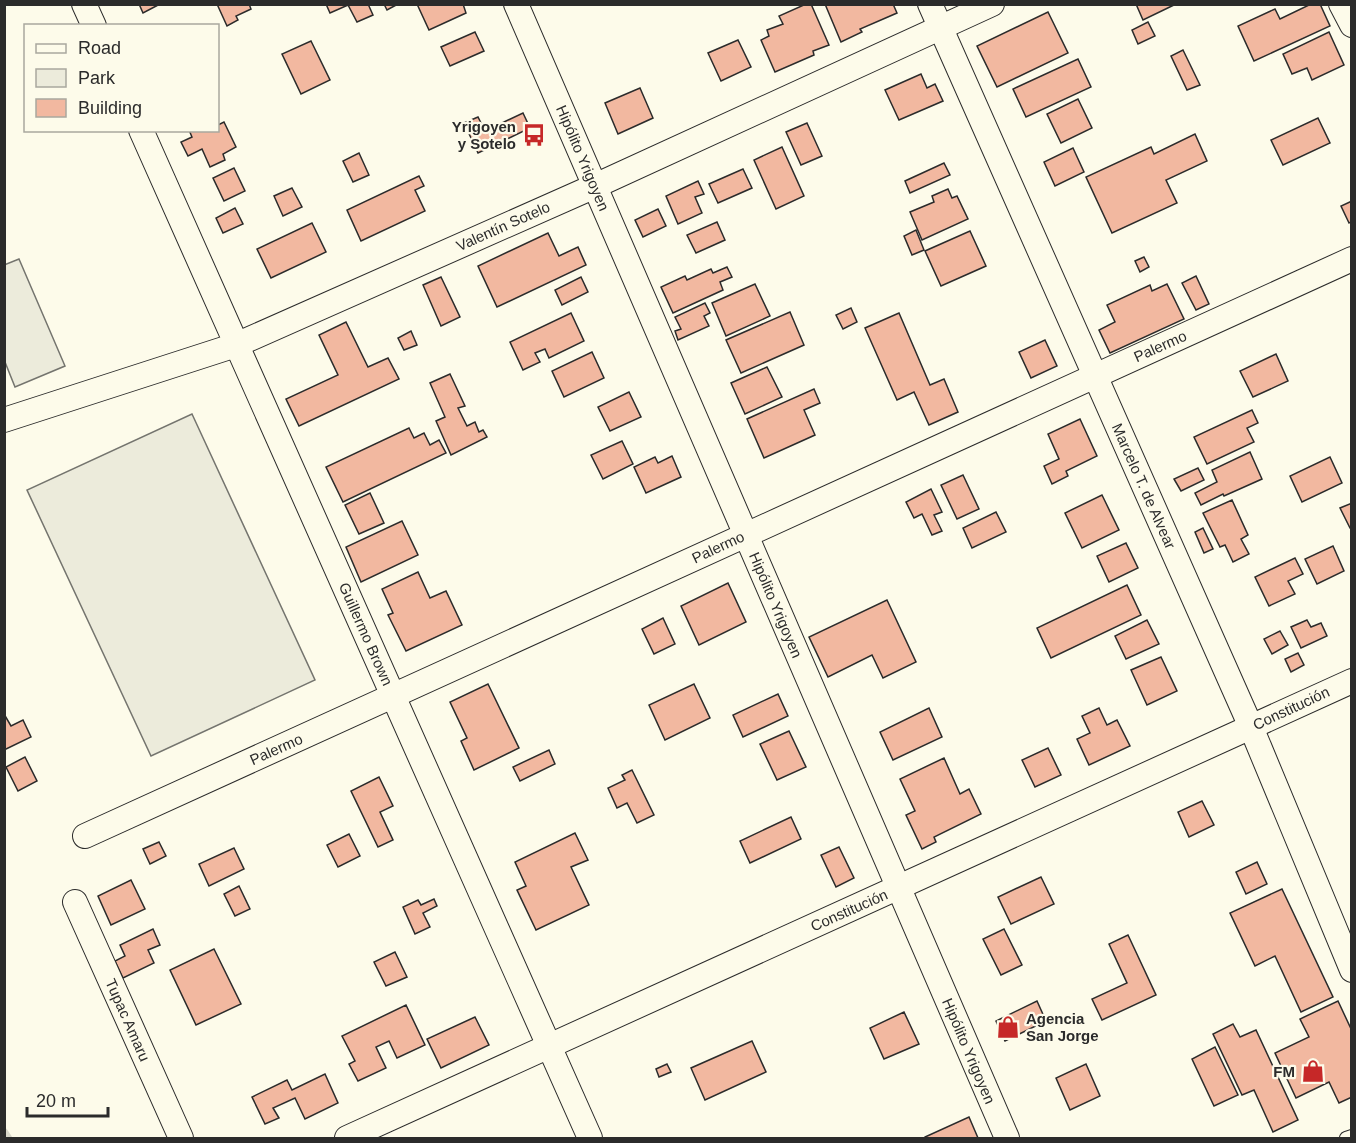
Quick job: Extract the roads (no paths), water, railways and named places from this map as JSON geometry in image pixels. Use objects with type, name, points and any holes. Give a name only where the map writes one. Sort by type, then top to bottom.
[{"type":"street","points":[[84,4],[93,24]]},
{"type":"street","name":"Hipólito Yrigoyen","points":[[516,4],[1007,1138]]},
{"type":"street","name":"Marcelo T. de Alvear","points":[[930,4],[1251,727],[1352,970]]},
{"type":"street","name":"Valentín Sotelo","points":[[4,420],[236,345],[595,186],[992,4]]},
{"type":"street","points":[[1341,4],[1352,25]]},
{"type":"street","name":"Guillermo Brown","points":[[142,132],[590,1138]]},
{"type":"street","name":"Palermo","points":[[85,836],[1352,259]]},
{"type":"street","name":"Constitución","points":[[346,1138],[1352,681]]},
{"type":"street","name":"Tupac Amaru","points":[[75,902],[181,1138]]},
{"type":"lane","points":[[1346,1138],[1352,1136]]},
{"type":"waterway","points":[[4,1132],[8,1138]]},
{"type":"place","name":"Yrigoyen y Sotelo","points":[[534,135]]},
{"type":"place","name":"Agencia San Jorge","points":[[1008,1027]]},
{"type":"place","name":"FM","points":[[1313,1071]]}]
